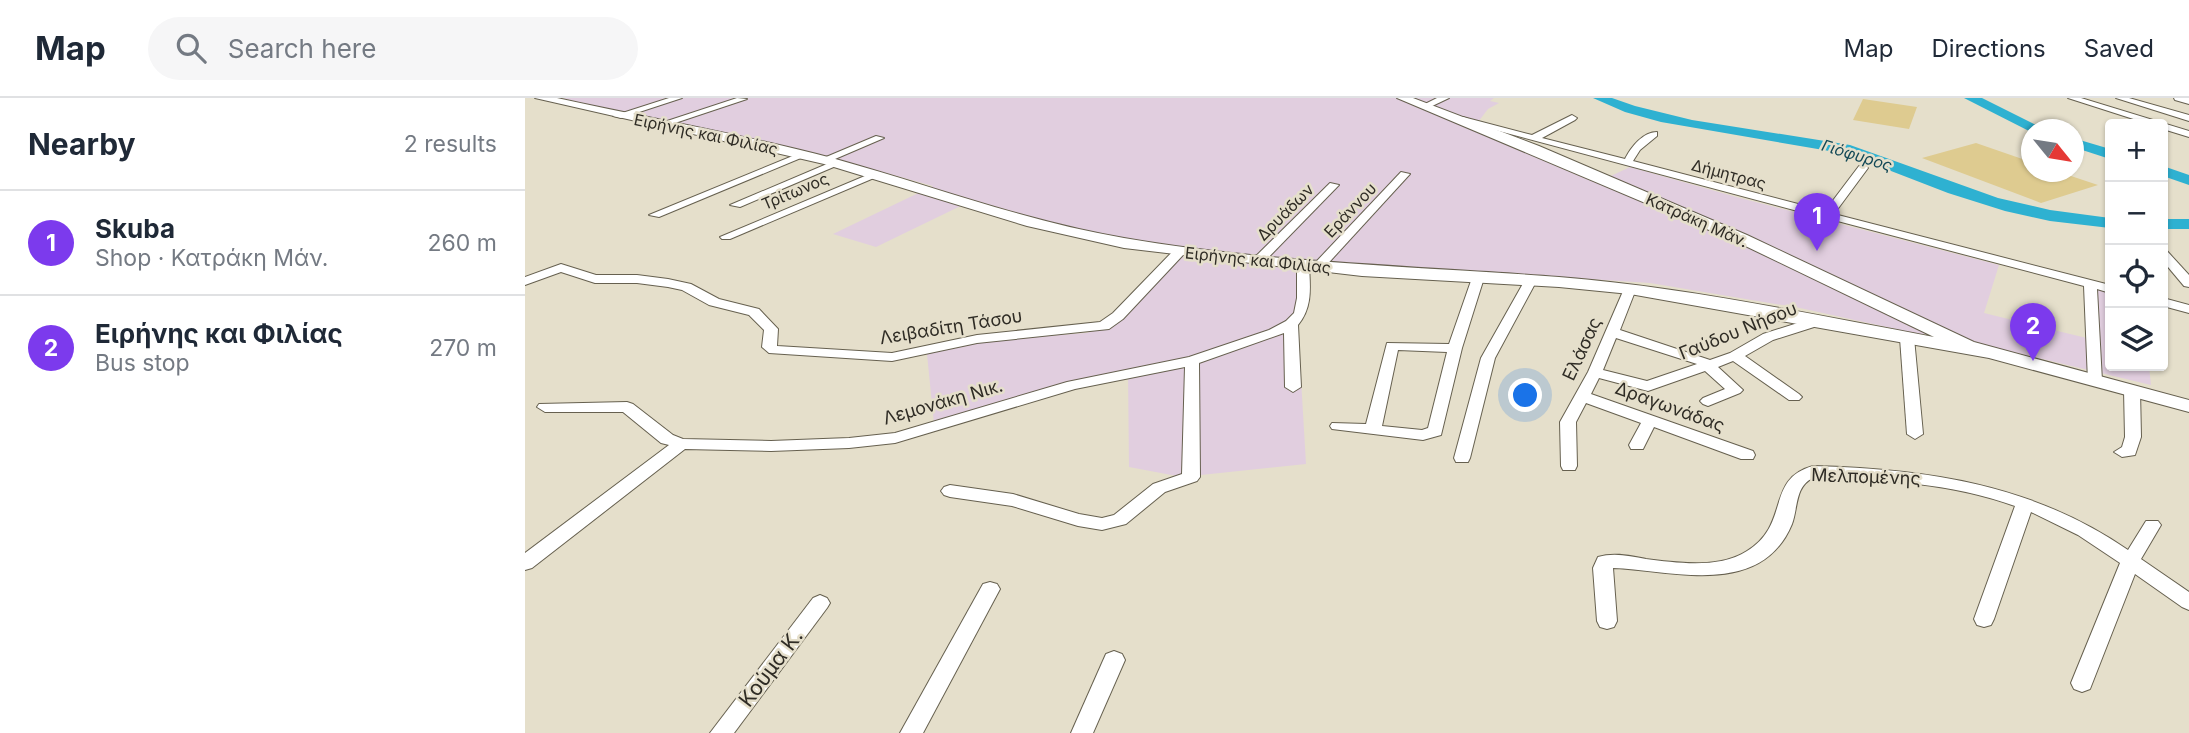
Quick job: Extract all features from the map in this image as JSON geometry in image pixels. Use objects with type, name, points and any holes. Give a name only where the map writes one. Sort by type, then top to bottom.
[{"type":"street","name":"Ειρήνης και Φιλίας","points":[[541,98],[831,162],[1050,228],[1180,251],[1311,266],[1630,289],[1986,353]]},
{"type":"street","points":[[618,116],[678,98]]},
{"type":"street","name":"Κατράκη Μάν.","points":[[1403,98],[1463,120],[1741,238],[1915,323],[1986,353]]},
{"type":"street","points":[[1425,106],[1445,98]]},
{"type":"street","points":[[2072,98],[2141,119]]},
{"type":"street","points":[[2120,98],[2189,118]]},
{"type":"street","points":[[660,125],[743,99]]},
{"type":"street","points":[[1534,138],[1572,118]]},
{"type":"street","name":"Δήμητρας","points":[[1463,120],[2105,288]]},
{"type":"street","points":[[2168,128],[2189,134]]},
{"type":"street","points":[[1627,164],[1636,148],[1654,134]]},
{"type":"street","points":[[736,205],[879,138]]},
{"type":"street","points":[[656,215],[803,155]]},
{"type":"street","points":[[1826,217],[1863,168]]},
{"type":"street","name":"Τρίτωνος","points":[[726,237],[876,174]]},
{"type":"street","name":"Εράννου","points":[[1311,266],[1405,174]]},
{"type":"street","name":"Δρυάδων","points":[[1258,261],[1334,186]]},
{"type":"street","name":"Λειβαδίτη Τάσου","points":[[525,281],[561,268],[595,279],[637,279],[668,283],[686,287],[714,302],[754,312],[771,329],[769,347],[773,350],[892,357],[977,339],[1104,326],[1118,316],[1180,251]]},
{"type":"street","points":[[2168,260],[2189,283]]},
{"type":"street","points":[[1293,387],[1291,324],[1300,314],[1311,266]]},
{"type":"street","points":[[1338,426],[1423,435],[1435,431],[1455,348],[1478,278]]},
{"type":"street","points":[[1462,458],[1488,358],[1531,281]]},
{"type":"street","points":[[2089,284],[2095,381]]},
{"type":"street","name":"Ελάσας","points":[[1569,466],[1568,422],[1595,372],[1630,289]]},
{"type":"street","points":[[2168,303],[2189,309]]},
{"type":"street","name":"Γαύδου Νήσου","points":[[1595,372],[1648,386],[1735,356],[1768,337],[1813,320]]},
{"type":"street","name":"Λεμονάκη Νικ.","points":[[681,444],[771,446],[883,440],[934,428],[1072,385],[1192,361],[1275,333],[1291,324]]},
{"type":"street","points":[[1612,332],[1694,358],[1709,366],[1735,390],[1708,401]]},
{"type":"street","points":[[1907,338],[1915,434]]},
{"type":"street","points":[[1373,430],[1392,346],[1455,348]]},
{"type":"street","points":[[1986,353],[2189,406]]},
{"type":"street","points":[[1735,356],[1794,397]]},
{"type":"street","points":[[950,491],[1013,500],[1088,523],[1102,524],[1120,520],[1159,488],[1191,477],[1192,361]]},
{"type":"street","points":[[2122,452],[2129,451],[2133,437],[2131,390]]},
{"type":"street","name":"Δραγωνάδας","points":[[1581,396],[1747,455]]},
{"type":"street","points":[[545,407],[627,407],[672,442],[681,444]]},
{"type":"street","points":[[1637,445],[1650,420]]},
{"type":"street","points":[[525,563],[681,444]]},
{"type":"street","name":"Μελπομένης","points":[[1607,621],[1603,568],[1605,562],[1683,569],[1721,567],[1743,562],[1758,553],[1780,530],[1795,482],[1806,473],[1929,479],[2024,505],[2065,520],[2189,602]]},
{"type":"street","points":[[1984,619],[2024,505]]},
{"type":"street","points":[[2082,683],[2130,562],[2152,525]]},
{"type":"street","points":[[911,733],[990,589]]},
{"type":"street","name":"Κούμα Κ.","points":[[722,733],[820,603]]},
{"type":"street","points":[[1082,733],[1114,660]]},
{"type":"shaded area","points":[[562,98],[1494,98],[1490,101],[1499,103],[1488,109],[1472,130],[1596,183],[1630,167],[1999,265],[1984,313],[2099,341],[2096,287],[2105,290],[2105,371],[2150,371],[2151,385],[1971,342],[1934,324],[1923,335],[1800,308],[1650,283],[1300,260],[1298,328],[1306,464],[1182,477],[1129,467],[1128,371],[934,424],[927,354],[994,340],[1086,333],[1104,328],[1187,249],[1080,231],[973,200],[876,247],[833,234],[933,186],[810,152],[649,120]]},
{"type":"shaded area","points":[[1863,99],[1917,107],[1909,129],[1853,120]]},
{"type":"shaded area","points":[[1976,143],[2021,159],[2021,182],[2084,180],[2098,185],[2041,203],[1922,158]]},
{"type":"waterway","name":"Γιόφυρος","points":[[1600,98],[1661,118],[1850,150],[1992,202],[2070,219],[2105,222]]},
{"type":"waterway","name":"Γιόφυρος","points":[[1971,98],[2021,122]]},
{"type":"waterway","name":"Γιόφυρος","points":[[2084,146],[2105,152]]},
{"type":"waterway","name":"Γιόφυρος","points":[[2168,173],[2189,180]]},
{"type":"waterway","name":"Γιόφυρος","points":[[2168,224],[2189,224]]},
{"type":"place","name":"Skuba","points":[[1817,251]]},
{"type":"place","name":"Ειρήνης και Φιλίας","points":[[2033,361]]}]
